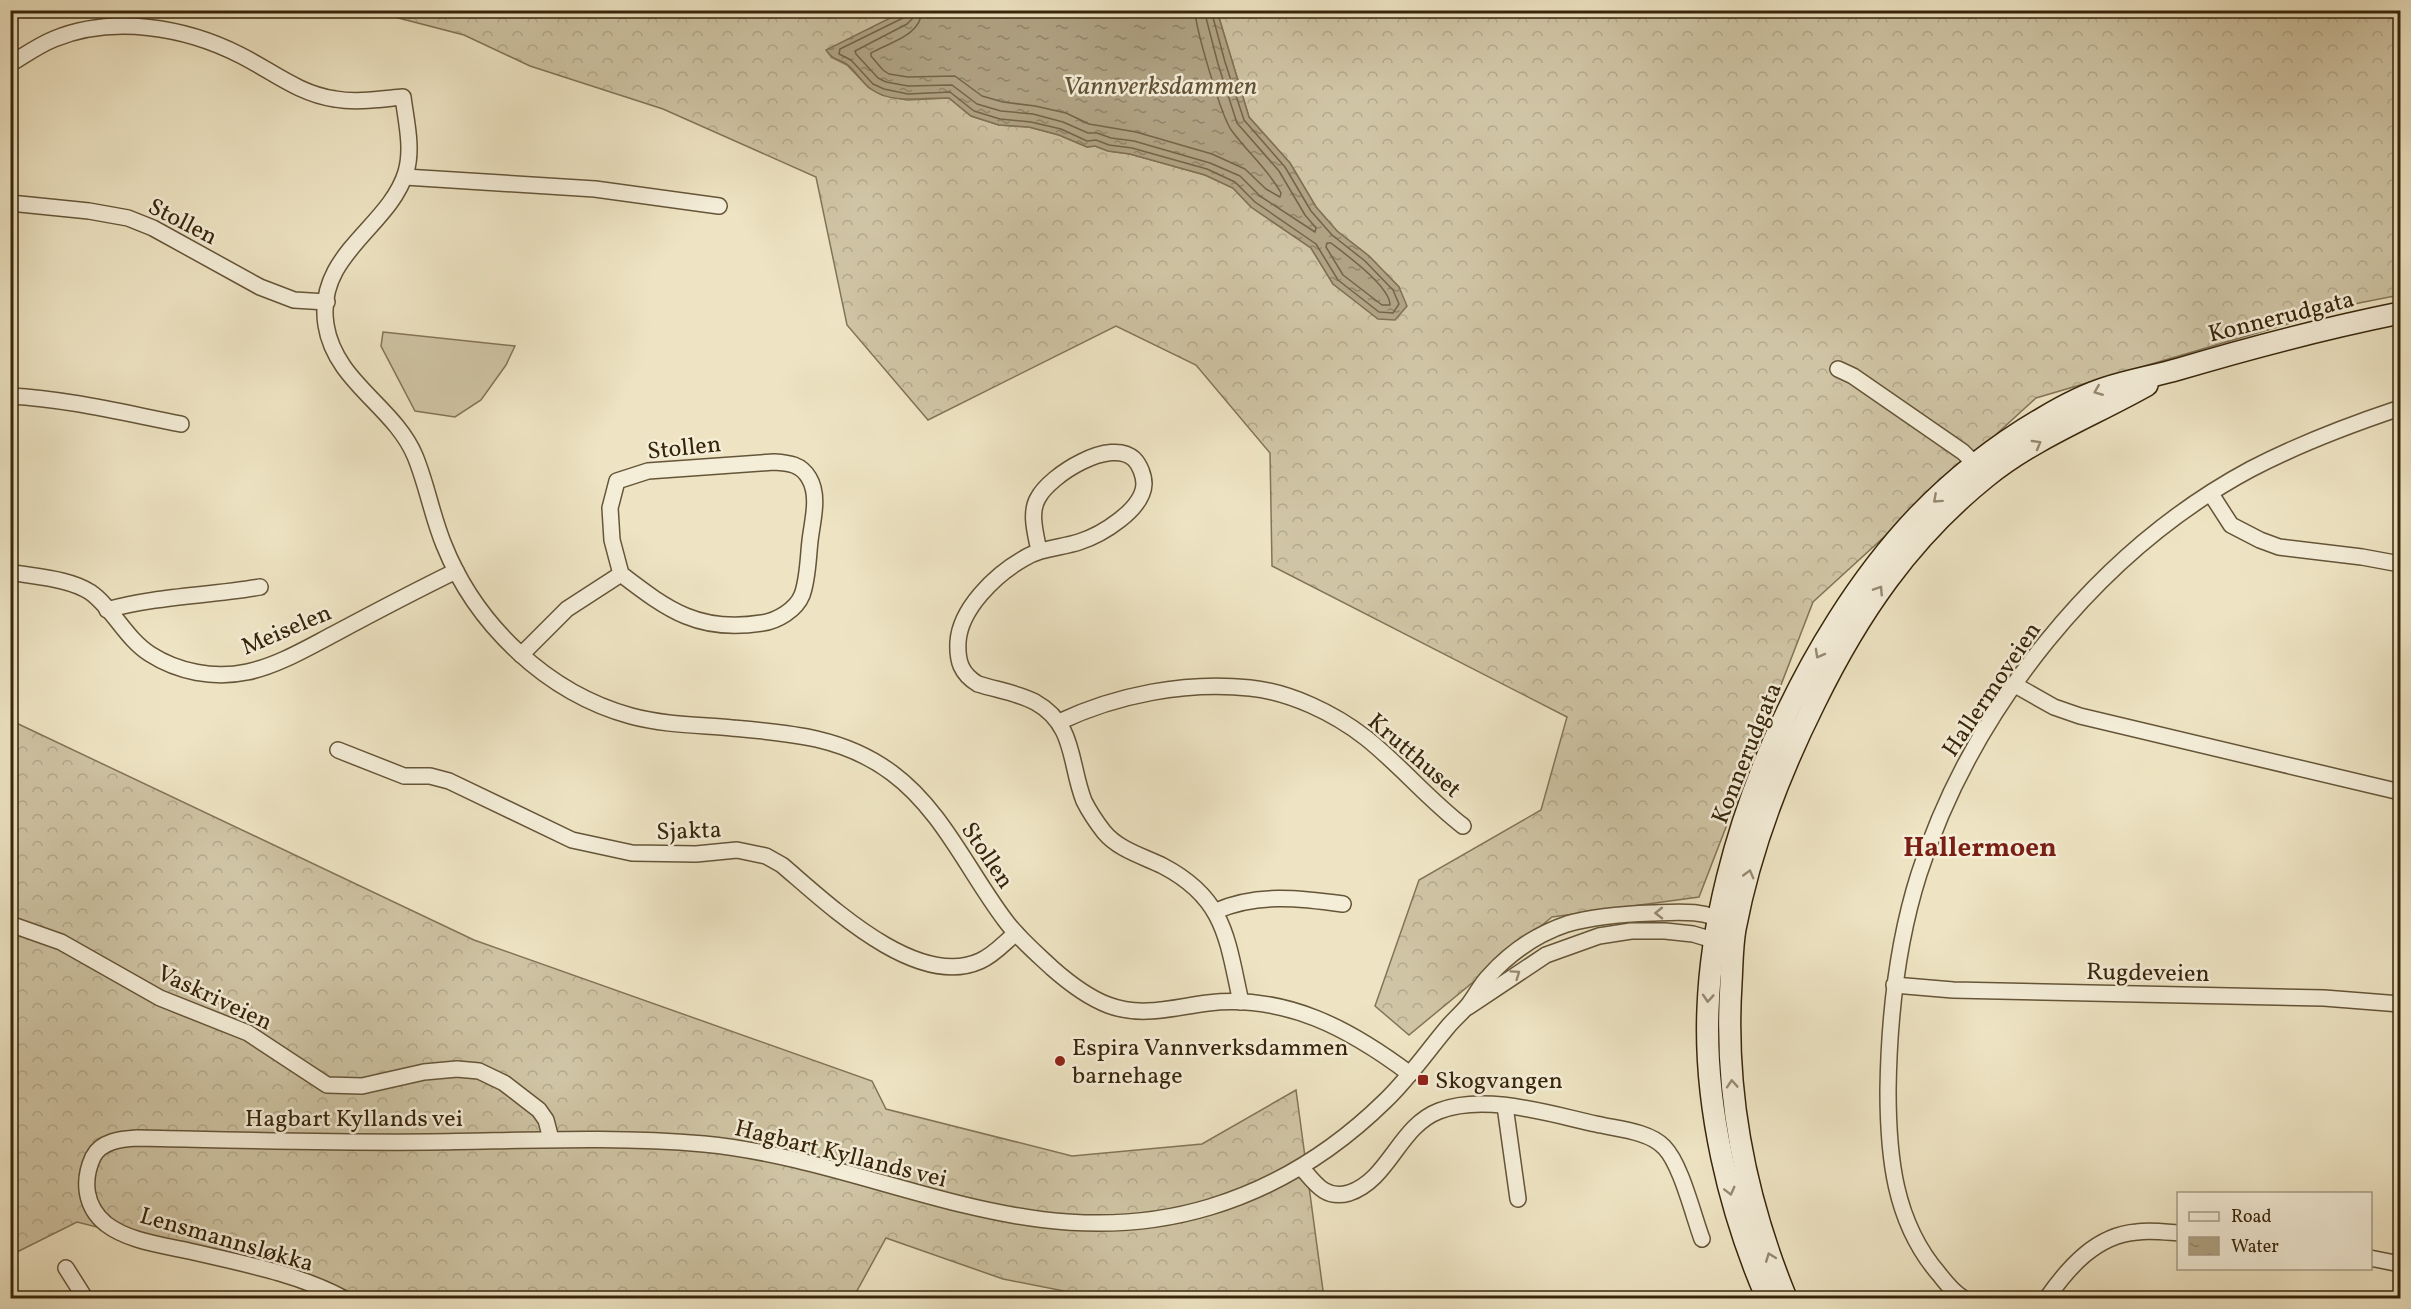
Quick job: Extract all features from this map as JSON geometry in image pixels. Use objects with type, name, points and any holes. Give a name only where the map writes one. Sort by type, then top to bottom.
[{"type":"main road","name":"Konnerudgata","points":[[1786,1299],[1756,1215],[1732,1092],[1729,1011],[1735,930],[1759,837],[1782,771],[1820,690],[1853,631],[1889,575],[1981,470],[2016,435],[2076,400],[2105,388],[2285,339],[2400,313]]},
{"type":"main road","name":"Konnerudgata","points":[[1767,1299],[1750,1260],[1737,1218],[1717,1126],[1711,1082],[1707,1012],[1717,917],[1743,824],[1767,758],[1822,649],[1855,595],[1919,515],[1981,470]]},
{"type":"street","name":"Stollen","points":[[10,64],[47,42],[67,34],[98,28],[151,28],[183,33],[211,42],[241,55],[293,86],[317,95],[354,101],[403,97],[409,154],[405,177],[381,212],[346,252],[337,269],[327,302],[327,328],[336,355],[350,376],[391,419],[410,446],[423,477],[441,538],[456,571],[472,597],[501,635],[521,655],[542,674],[569,689],[608,708],[633,716],[672,723],[812,736],[856,750],[878,762],[898,776],[920,798],[1016,933],[1069,983],[1110,1006],[1144,1012],[1241,1002],[1290,1008],[1357,1037],[1410,1074]]},
{"type":"street","points":[[405,177],[595,189],[719,206]]},
{"type":"street","name":"Stollen","points":[[10,203],[103,213],[128,218],[153,228],[260,287],[294,300],[327,302]]},
{"type":"street","points":[[1838,369],[1853,376],[1945,439],[1963,452],[1981,470]]},
{"type":"street","points":[[10,396],[34,397],[181,424]]},
{"type":"street","name":"Hallermoveien","points":[[1963,1299],[1930,1264],[1917,1244],[1899,1203],[1893,1174],[1888,1107],[1888,1065],[1894,985],[1919,874],[1937,827],[1971,753],[2015,685],[2052,636],[2086,597],[2148,540],[2211,494],[2249,470],[2356,423],[2400,408]]},
{"type":"street","points":[[1039,551],[1034,511],[1036,499],[1045,487],[1090,457],[1106,452],[1126,453],[1136,461],[1144,480],[1144,490],[1137,503],[1125,516],[1082,541],[1039,551],[1023,558],[1006,570],[971,606],[961,625],[957,654],[963,672],[970,679],[978,684],[1036,702],[1059,722],[1068,739],[1085,803],[1105,833],[1131,852],[1182,877],[1216,911],[1227,940],[1241,1002]]},
{"type":"street","name":"Stollen","points":[[774,462],[789,463],[802,468],[811,480],[814,505],[801,596],[783,615],[770,622],[730,627],[708,624],[667,607],[621,574],[612,540],[610,508],[618,482],[648,471],[774,462]]},
{"type":"street","points":[[2211,494],[2230,525],[2260,540],[2279,547],[2400,564]]},
{"type":"street","name":"Meiselen","points":[[10,572],[81,588],[99,600],[131,639],[160,660],[201,674],[233,674],[249,672],[281,660],[456,571]]},
{"type":"street","points":[[521,655],[567,609],[621,574]]},
{"type":"street","name":"Meiselen","points":[[106,610],[127,604],[260,587]]},
{"type":"street","points":[[2015,685],[2054,706],[2080,716],[2400,792]]},
{"type":"street","name":"Krutthuset","points":[[1059,722],[1080,712],[1112,702],[1174,690],[1249,687],[1270,691],[1295,698],[1364,736],[1438,807],[1463,826]]},
{"type":"street","name":"Sjakta","points":[[338,750],[404,776],[430,776],[449,781],[572,840],[632,853],[696,854],[737,850],[766,856],[782,865],[874,940],[928,964],[960,967],[979,962],[994,953],[1016,933]]},
{"type":"street","points":[[1216,911],[1232,904],[1267,898],[1343,904]]},
{"type":"street","name":"Hagbart Kyllands vei","points":[[95,1153],[107,1143],[137,1138],[388,1142],[551,1138],[707,1145],[804,1163],[939,1200],[999,1213],[1092,1224],[1162,1219],[1213,1206],[1276,1180],[1301,1167],[1346,1136],[1385,1101],[1410,1074],[1449,1025],[1467,1007],[1487,978],[1516,951],[1540,935],[1565,925],[1594,918],[1629,914],[1665,913],[1717,917]]},
{"type":"street","points":[[1713,940],[1735,930],[1717,917]]},
{"type":"street","name":"Vaskriveien","points":[[10,924],[61,942],[160,998],[248,1033],[327,1084],[362,1086],[424,1072],[457,1069],[479,1071],[504,1083],[539,1110],[546,1120],[551,1138]]},
{"type":"street","name":"Hagbart Kyllands vei","points":[[1467,1007],[1546,955],[1599,936],[1665,931],[1693,934],[1713,940]]},
{"type":"street","name":"Rugdeveien","points":[[1894,985],[1953,990],[2324,998],[2400,1004]]},
{"type":"street","points":[[1301,1167],[1320,1189],[1337,1195],[1349,1193],[1372,1179],[1414,1128],[1439,1111],[1473,1105],[1542,1111],[1629,1131],[1662,1145],[1673,1157],[1702,1239]]},
{"type":"street","points":[[1505,1106],[1518,1199]]},
{"type":"street","name":"Lensmannsløkka","points":[[95,1153],[87,1179],[90,1205],[106,1224],[142,1240],[278,1273],[343,1299]]},
{"type":"street","points":[[2047,1299],[2073,1264],[2101,1243],[2116,1236],[2136,1232],[2177,1233]]},
{"type":"street","points":[[2372,1258],[2400,1264]]},
{"type":"street","points":[[66,1268],[85,1299]]},
{"type":"green space","points":[[380,11],[904,11],[831,57],[847,65],[869,88],[882,95],[907,100],[949,98],[971,116],[999,125],[1029,127],[1059,135],[1087,147],[1095,146],[1108,151],[1130,154],[1205,175],[1233,188],[1251,207],[1311,248],[1333,284],[1378,318],[1399,287],[1369,256],[1337,231],[1316,207],[1290,163],[1249,117],[1217,11],[2400,11],[2400,295],[2359,303],[2036,398],[1813,602],[1699,897],[1552,917],[1409,1035],[1375,1006],[1419,880],[1541,810],[1567,717],[1272,566],[1270,453],[1196,365],[1116,326],[928,420],[847,325],[816,177],[663,109],[530,66],[464,35],[383,14]]},
{"type":"green space","points":[[383,332],[515,346],[506,365],[481,400],[455,417],[415,411],[381,346]]},
{"type":"green space","points":[[10,720],[474,940],[872,1081],[886,1109],[1072,1156],[1202,1144],[1296,1090],[1324,1298],[1099,1298],[1003,1279],[886,1238],[853,1298],[339,1298],[125,1234],[77,1222],[11,1255]]},
{"type":"water","name":"Vannverksdammen","points":[[904,11],[1217,11],[1249,117],[1290,163],[1316,207],[1337,231],[1369,256],[1399,287],[1407,306],[1395,320],[1378,319],[1333,284],[1311,248],[1251,207],[1233,188],[1205,175],[1130,154],[1108,151],[1095,146],[1087,147],[1059,135],[1029,127],[999,125],[971,116],[949,98],[898,99],[889,97],[871,89],[848,65],[834,58],[826,50]]},
{"type":"place","name":"Espira Vannverksdammen barnehage","points":[[1060,1061]]},
{"type":"place","name":"Skogvangen","points":[[1423,1080]]},
{"type":"district","name":"Hallermoen","points":[[1980,847]]}]
